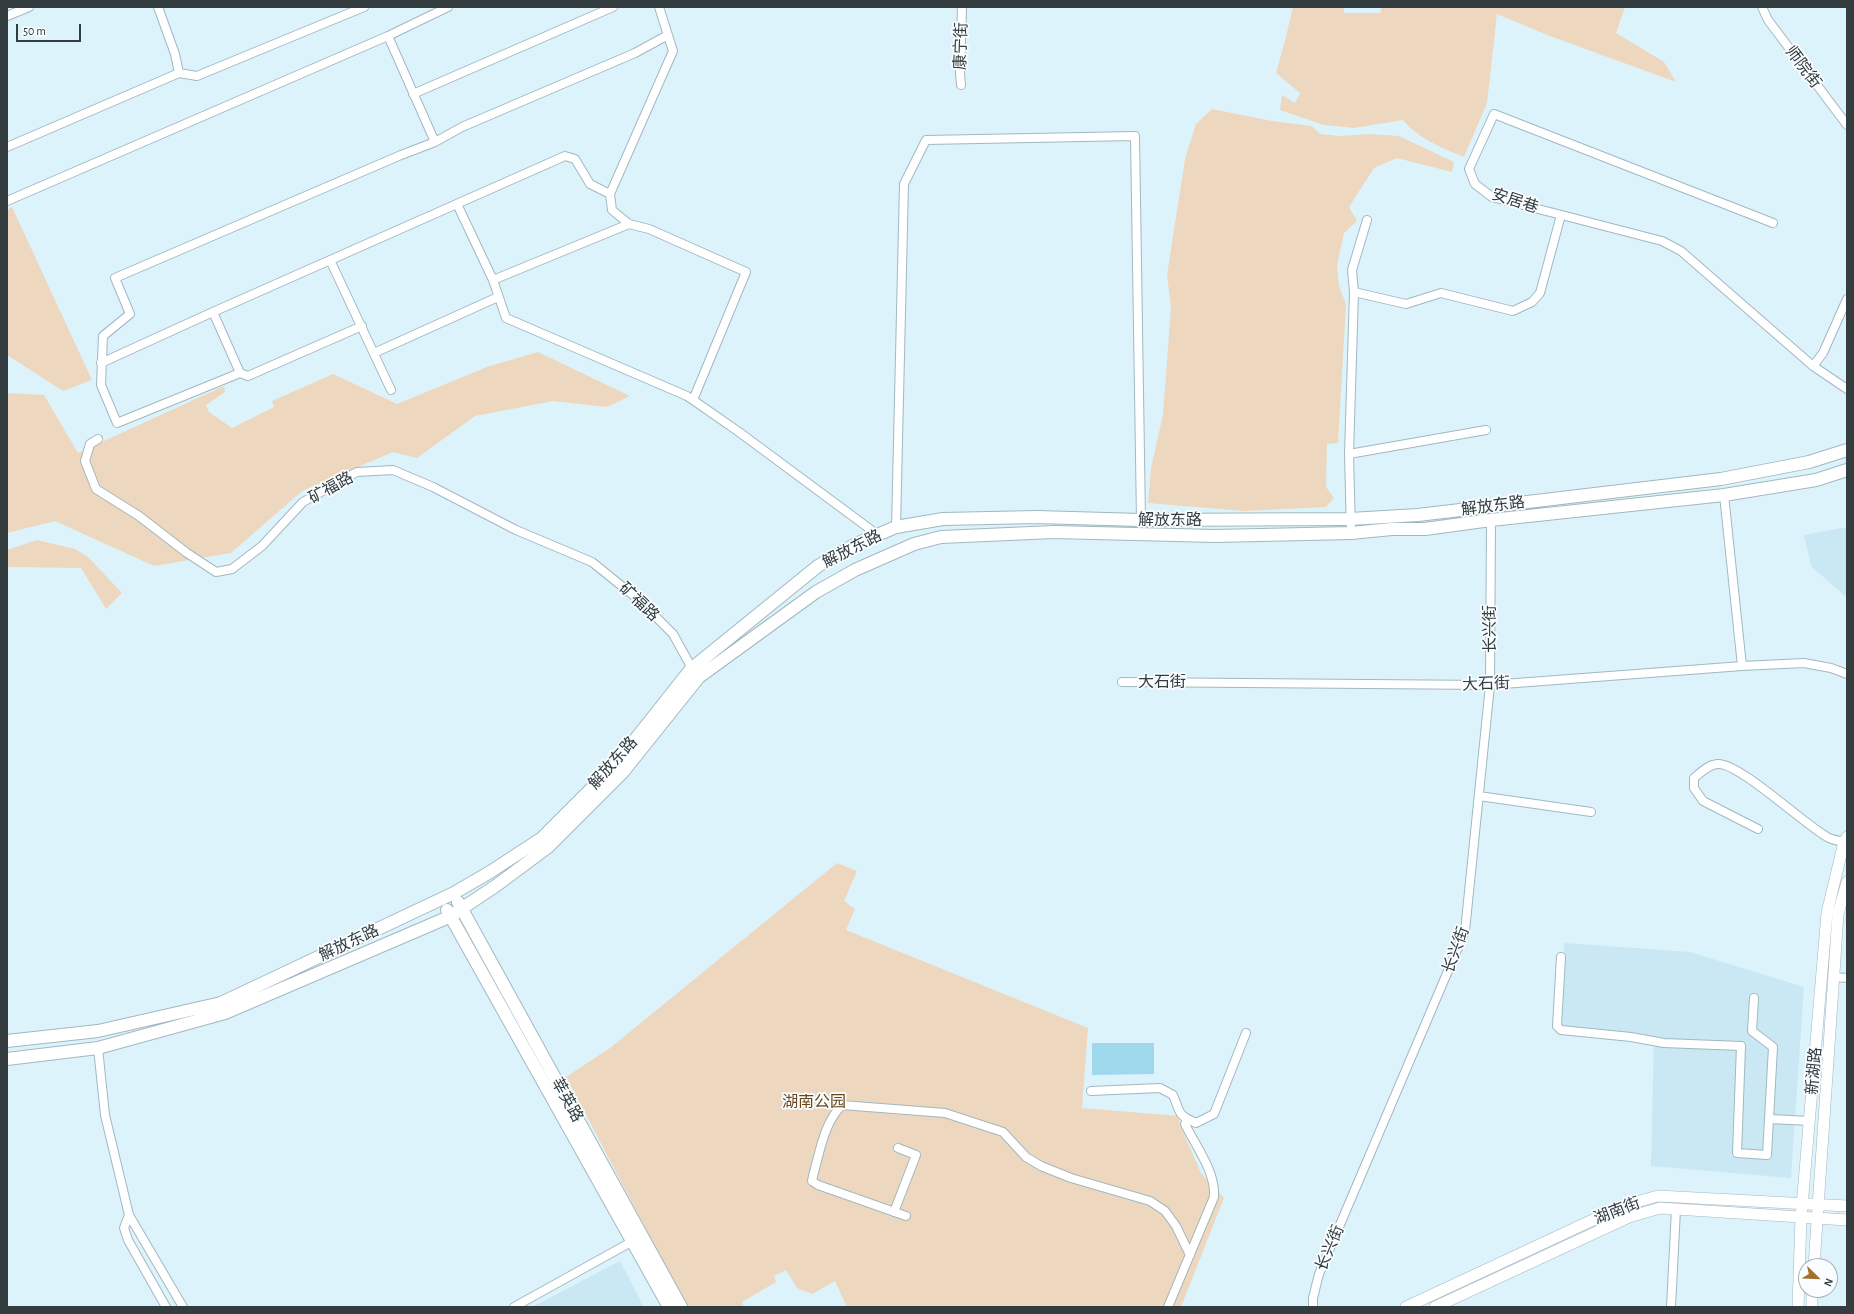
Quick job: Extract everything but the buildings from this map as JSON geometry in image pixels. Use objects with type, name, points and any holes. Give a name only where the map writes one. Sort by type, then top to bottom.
[{"type":"main road","name":"解放东路","points":[[7,1041],[98,1031],[221,1003],[442,900],[490,872],[542,838],[615,765],[695,673],[818,566],[856,544],[896,527],[943,518],[1037,517],[1140,520],[1350,519],[1418,516],[1721,479],[1809,462],[1847,450]]},
{"type":"main road","name":"解放东路","points":[[7,1059],[98,1048],[225,1013],[449,916],[497,885],[548,847],[623,772],[695,673],[816,592],[856,570],[914,544],[941,537],[1054,532],[1215,536],[1351,533],[1392,529],[1425,529],[1491,520],[1724,495],[1816,480],[1847,470]]},
{"type":"main road","name":"新湖路","points":[[1798,1307],[1801,1218],[1827,913],[1846,839]]},
{"type":"main road","name":"新湖路","points":[[1814,1258],[1838,914],[1847,882]]},
{"type":"main road","name":"莘英路","points":[[454,893],[460,909],[681,1307]]},
{"type":"main road","name":"莘英路","points":[[442,900],[449,916],[669,1307]]},
{"type":"main road","name":"湖南街","points":[[1406,1307],[1624,1205],[1658,1196],[1847,1206]]},
{"type":"main road","name":"湖南街","points":[[1435,1307],[1629,1217],[1660,1208],[1847,1220]]},
{"type":"street","points":[[7,16],[29,7]]},
{"type":"street","points":[[158,7],[175,54],[178,73]]},
{"type":"street","points":[[7,147],[178,73],[197,76],[364,7]]},
{"type":"street","points":[[7,201],[388,36],[448,7]]},
{"type":"street","points":[[412,94],[614,7]]},
{"type":"street","points":[[659,7],[674,51],[610,194],[612,210],[629,224],[649,229],[746,272],[692,400]]},
{"type":"street","name":"康宁街","points":[[961,85],[962,7]]},
{"type":"street","name":"师院街","points":[[1762,7],[1768,20],[1847,124]]},
{"type":"street","points":[[362,326],[248,376],[240,373],[117,423],[101,385],[103,336],[130,314],[115,278],[401,155],[435,142],[462,128],[635,53],[668,35]]},
{"type":"street","points":[[388,36],[399,58],[412,94],[435,142]]},
{"type":"street","name":"安居巷","points":[[1773,223],[1494,114],[1469,169],[1475,184],[1492,197],[1662,241],[1681,251],[1812,366],[1847,389]]},
{"type":"street","points":[[896,527],[904,184],[926,140],[1135,136],[1140,520]]},
{"type":"street","points":[[101,363],[566,156],[575,159],[590,184],[610,194]]},
{"type":"street","points":[[457,204],[493,280],[506,318],[687,396],[743,434],[878,535]]},
{"type":"street","points":[[1354,292],[1406,304],[1441,293],[1513,311],[1532,302],[1540,293],[1561,215]]},
{"type":"street","points":[[1351,533],[1349,454],[1354,292],[1352,270],[1367,220]]},
{"type":"street","points":[[493,280],[629,224]]},
{"type":"street","points":[[330,260],[391,390]]},
{"type":"street","points":[[374,353],[498,297]]},
{"type":"street","points":[[1812,366],[1823,353],[1847,299]]},
{"type":"street","points":[[213,312],[240,373]]},
{"type":"street","points":[[1349,454],[1486,430]]},
{"type":"street","name":"矿福路","points":[[98,439],[90,444],[85,461],[96,489],[139,516],[187,553],[216,572],[232,568],[262,546],[303,502],[357,472],[393,470],[433,487],[516,530],[592,562],[639,600],[673,634],[695,673]]},
{"type":"street","points":[[1724,495],[1742,666]]},
{"type":"street","name":"长兴街","points":[[1313,1307],[1313,1298],[1319,1274],[1465,931],[1490,685],[1491,520]]},
{"type":"street","name":"大石街","points":[[1122,682],[1490,685],[1742,666],[1804,663],[1831,668],[1847,674]]},
{"type":"street","points":[[1758,829],[1703,801],[1694,788],[1694,778],[1706,768],[1719,764],[1733,769],[1762,788],[1829,838],[1846,839]]},
{"type":"street","points":[[1479,796],[1591,812]]},
{"type":"street","points":[[1561,957],[1557,1026],[1561,1030],[1631,1037],[1664,1043],[1741,1046],[1737,1153],[1767,1155],[1770,1119],[1772,1047],[1752,1031],[1754,998]]},
{"type":"street","points":[[1834,978],[1847,978]]},
{"type":"street","points":[[1091,1091],[1160,1088],[1173,1095],[1178,1111],[1187,1119],[1196,1123],[1214,1114],[1246,1033]]},
{"type":"street","points":[[98,1048],[105,1115],[129,1216],[183,1307]]},
{"type":"street","points":[[906,1216],[818,1185],[812,1181],[812,1176],[829,1121],[842,1104],[945,1112],[1003,1132],[1026,1157],[1041,1166],[1071,1178],[1150,1201],[1165,1211],[1176,1226],[1190,1255]]},
{"type":"street","points":[[1168,1307],[1214,1197],[1215,1186],[1185,1124],[1187,1119]]},
{"type":"street","points":[[1770,1119],[1810,1121]]},
{"type":"street","points":[[894,1212],[916,1155],[898,1148]]},
{"type":"street","points":[[1671,1307],[1676,1209]]},
{"type":"street","points":[[129,1216],[124,1228],[128,1240],[166,1307]]},
{"type":"street","points":[[514,1307],[633,1241]]},
{"type":"shaded area","points":[[1847,527],[1847,598],[1811,566],[1804,535]]},
{"type":"shaded area","points":[[1564,943],[1690,952],[1804,987],[1791,1178],[1651,1166],[1654,1036],[1562,1026]]},
{"type":"shaded area","points":[[620,1261],[644,1307],[532,1307]]},
{"type":"green space","points":[[1293,7],[1344,7],[1344,13],[1380,13],[1382,7],[1625,7],[1616,33],[1664,62],[1676,82],[1550,36],[1497,14],[1487,103],[1464,157],[1424,138],[1409,127],[1403,120],[1354,128],[1324,125],[1280,110],[1282,95],[1295,103],[1300,93],[1276,73]]},
{"type":"green space","points":[[1212,109],[1272,121],[1312,126],[1320,134],[1340,136],[1369,134],[1399,136],[1454,162],[1452,172],[1397,158],[1374,168],[1349,207],[1357,221],[1344,233],[1337,265],[1339,286],[1346,304],[1338,443],[1327,444],[1326,487],[1334,498],[1326,507],[1244,511],[1148,503],[1151,468],[1163,415],[1171,307],[1167,275],[1185,159],[1196,124]]},
{"type":"green space","points":[[12,207],[92,380],[63,391],[7,355],[7,210]]},
{"type":"green space","points":[[538,352],[630,396],[607,407],[553,401],[475,416],[417,458],[393,452],[302,491],[231,553],[154,566],[55,521],[7,533],[7,393],[44,395],[78,453],[224,386],[225,392],[206,405],[209,412],[232,428],[274,407],[272,401],[333,374],[397,404],[487,367]]},
{"type":"green space","points":[[37,540],[75,549],[88,557],[122,593],[106,609],[81,568],[7,567],[7,550]]},
{"type":"green space","name":"湖南公园","points":[[837,863],[857,871],[844,901],[855,909],[846,930],[1088,1028],[1082,1108],[1180,1116],[1179,1123],[1201,1173],[1224,1198],[1181,1307],[847,1307],[835,1281],[812,1294],[797,1288],[786,1270],[774,1276],[776,1282],[742,1302],[744,1307],[687,1307],[566,1077],[610,1048]]},
{"type":"water","points":[[1092,1043],[1154,1043],[1154,1074],[1092,1075]]}]
